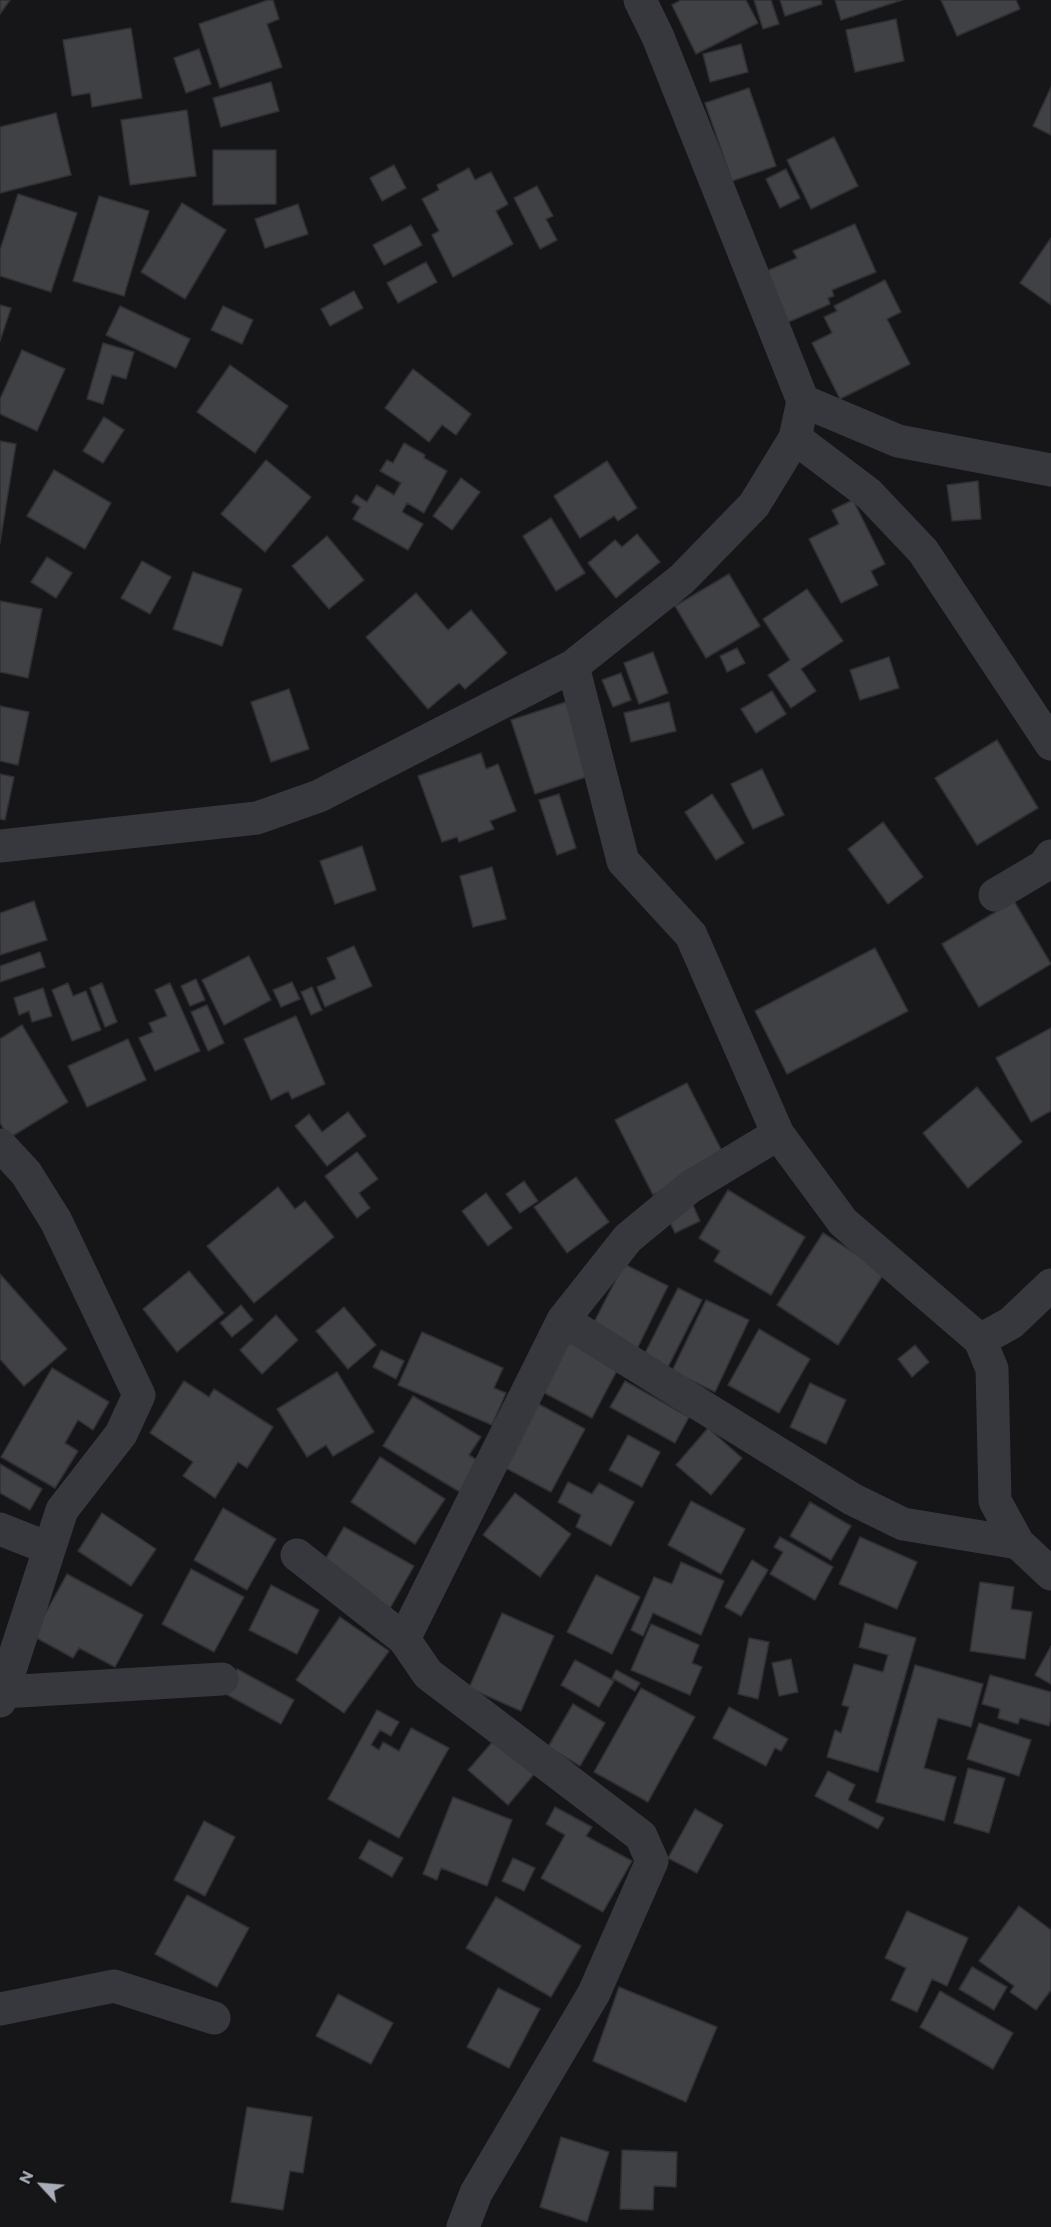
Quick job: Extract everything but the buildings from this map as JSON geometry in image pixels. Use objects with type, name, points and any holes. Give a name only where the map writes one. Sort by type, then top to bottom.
[{"type":"street","points":[[0,846],[257,818],[320,796],[573,666],[682,579],[754,505],[795,438],[803,401],[658,37],[640,0]]},
{"type":"street","points":[[803,401],[898,441],[1051,470]]},
{"type":"street","points":[[795,438],[869,494],[923,551],[1051,744]]},
{"type":"street","points":[[573,666],[623,861],[692,935],[778,1134],[843,1222],[980,1340],[992,1369],[995,1501],[1017,1543],[1051,1574]]},
{"type":"street","points":[[995,895],[1049,864]]},
{"type":"street","points":[[404,1639],[563,1320],[628,1238],[690,1187],[778,1134]]},
{"type":"street","points":[[0,1145],[26,1173],[56,1221],[139,1395],[121,1434],[62,1510],[2,1697],[222,1679]]},
{"type":"street","points":[[980,1340],[1011,1323],[1051,1286]]},
{"type":"street","points":[[563,1320],[852,1499],[903,1524],[1017,1543]]},
{"type":"street","points":[[0,1529],[48,1548]]},
{"type":"street","points":[[297,1555],[404,1639],[428,1674],[641,1836],[652,1861],[594,1993],[476,2193],[463,2227]]},
{"type":"street","points":[[0,2009],[114,1986],[214,2018]]}]
